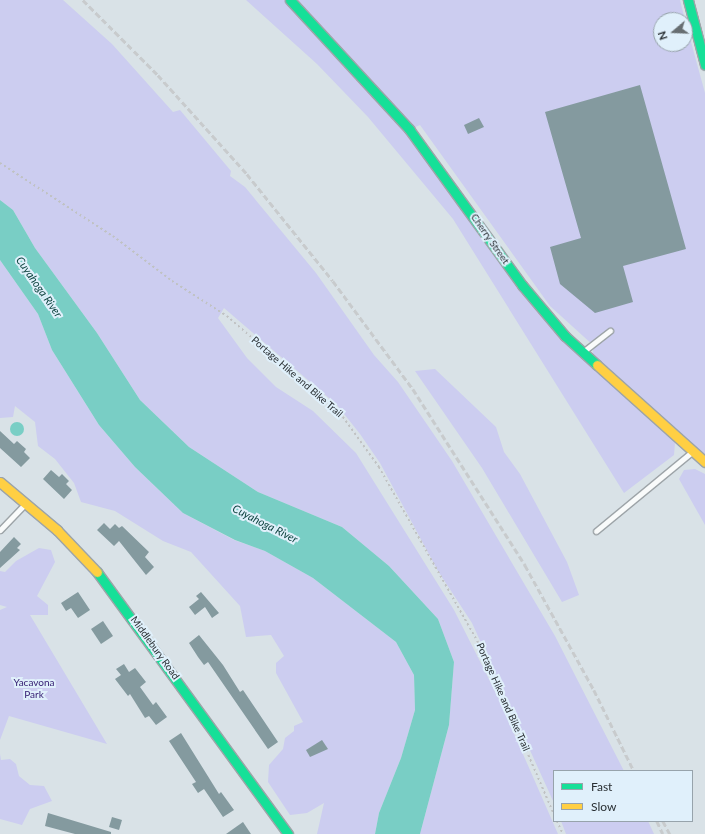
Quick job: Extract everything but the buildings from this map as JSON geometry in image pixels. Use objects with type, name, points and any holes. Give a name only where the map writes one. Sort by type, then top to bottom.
[{"type":"street","name":"Cherry Street","points":[[290,0],[409,129],[536,302],[582,354],[705,462]]},
{"type":"street","points":[[688,0],[705,65]]},
{"type":"street","name":"Middlebury Road","points":[[0,482],[25,503],[87,561],[126,607],[288,834]]},
{"type":"lane","points":[[582,354],[610,331]]},
{"type":"lane","points":[[596,531],[692,452]]},
{"type":"lane","points":[[0,530],[25,503]]},
{"type":"path","name":"Portage Hike and Bike Trail","points":[[0,162],[113,236],[172,281],[227,316],[343,417],[379,467],[485,654],[553,812]]},
{"type":"path","points":[[557,822],[563,834]]},
{"type":"green space","points":[[0,0],[63,0],[112,44],[173,112],[180,110],[231,171],[230,176],[245,187],[316,273],[374,355],[398,382],[452,461],[555,636],[623,770],[553,770],[553,801],[472,623],[438,571],[380,463],[360,434],[337,405],[224,308],[218,318],[247,358],[276,387],[313,411],[356,453],[454,610],[498,697],[558,834],[420,834],[449,725],[454,662],[438,619],[389,566],[342,527],[258,492],[189,447],[140,400],[97,333],[35,248],[13,210],[0,200]]},
{"type":"green space","points":[[246,0],[286,0],[387,109],[500,259],[675,443],[674,455],[624,493],[453,219],[368,117],[317,64]]},
{"type":"green space","points":[[297,0],[680,0],[683,12],[653,12],[653,52],[693,52],[693,49],[705,93],[705,457],[592,355],[594,346],[550,306],[420,125],[413,128]]},
{"type":"green space","points":[[0,260],[38,314],[52,350],[99,425],[135,467],[183,513],[234,540],[265,551],[313,578],[396,642],[414,675],[415,710],[401,758],[379,813],[375,834],[317,834],[324,803],[307,813],[290,815],[268,782],[269,765],[283,749],[285,738],[294,731],[294,726],[303,722],[276,673],[276,663],[284,656],[271,635],[246,637],[240,606],[191,552],[163,541],[115,511],[81,502],[74,483],[55,459],[38,446],[35,422],[15,406],[13,417],[0,418]]},
{"type":"green space","points":[[435,369],[496,427],[504,452],[520,474],[567,562],[579,595],[562,602],[482,468],[415,371]]},
{"type":"green space","points":[[695,469],[705,474],[705,525],[679,479],[684,470]]},
{"type":"green space","name":"Yacavona Park","points":[[39,548],[51,550],[55,562],[37,596],[48,605],[48,615],[30,615],[107,744],[9,716],[0,740],[0,610],[7,607],[0,605],[0,571],[5,572],[16,561]]},
{"type":"green space","points":[[0,754],[1,760],[10,759],[16,764],[19,776],[30,785],[44,786],[52,801],[30,809],[22,825],[0,819]]},
{"type":"green space","points":[[561,822],[648,822],[654,834],[566,834]]},
{"type":"water","name":"Cuyahoga River","points":[[0,200],[13,210],[35,248],[97,333],[140,400],[189,447],[258,492],[342,527],[389,566],[438,619],[454,662],[449,725],[420,834],[375,834],[379,813],[401,758],[415,710],[414,675],[396,642],[313,578],[265,551],[235,540],[183,513],[135,467],[99,425],[52,350],[38,314],[0,260]]},
{"type":"water","points":[[17,422],[22,424],[24,429],[22,434],[17,436],[12,434],[10,429],[12,424]]},
{"type":"railway","points":[[83,0],[158,75],[247,174],[333,281],[413,389],[525,565],[594,690],[634,770]]},
{"type":"railway","points":[[657,822],[663,834]]},
{"type":"railway","points":[[664,822],[670,834]]},
{"type":"traffic: fast","points":[[290,0],[409,129],[522,285],[565,336],[597,365]]},
{"type":"traffic: fast","points":[[688,0],[705,65]]},
{"type":"traffic: fast","points":[[97,572],[288,834]]},
{"type":"traffic: slow","points":[[597,365],[705,462]]},
{"type":"traffic: slow","points":[[0,482],[57,530],[97,572]]}]
